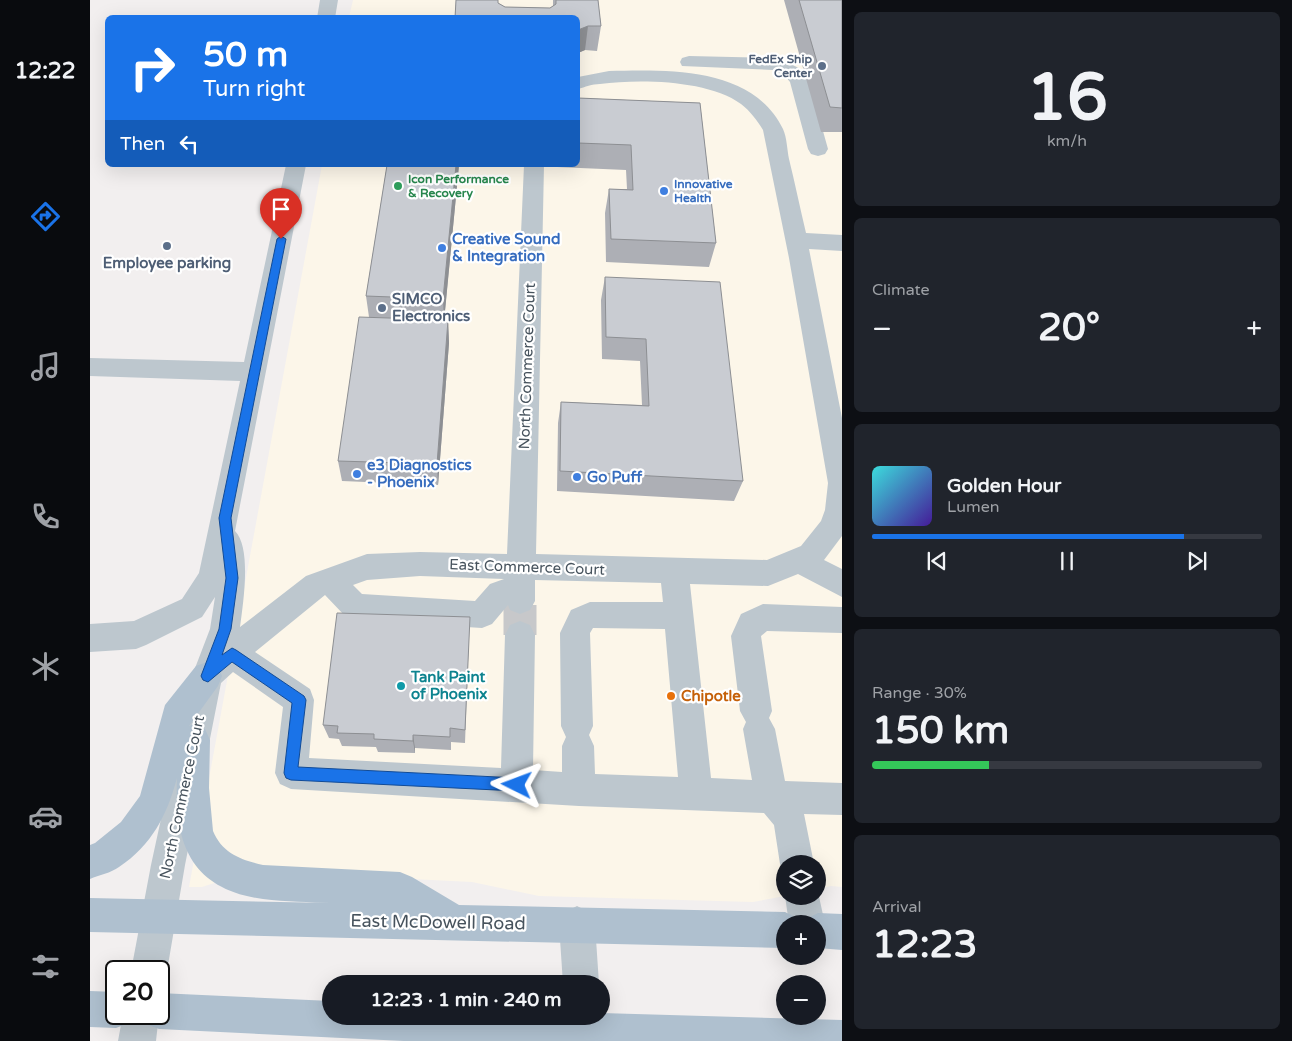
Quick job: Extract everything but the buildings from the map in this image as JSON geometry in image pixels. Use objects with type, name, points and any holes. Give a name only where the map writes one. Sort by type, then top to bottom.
[{"type":"main road","points":[[90,862],[106,856],[128,838],[154,803],[176,716],[208,676]]},
{"type":"main road","points":[[194,740],[193,807],[195,829],[206,855],[222,870],[244,880],[400,888],[454,922]]},
{"type":"main road","name":"East McDowell Road","points":[[90,915],[776,930]]},
{"type":"main road","points":[[826,931],[842,932]]},
{"type":"main road","points":[[90,1009],[105,1010]]},
{"type":"main road","points":[[170,1011],[842,1039]]},
{"type":"street","points":[[326,15],[329,0]]},
{"type":"street","points":[[689,62],[777,64],[792,72],[800,81],[818,149]]},
{"type":"street","points":[[580,83],[605,77],[670,77],[703,80],[736,92],[754,103],[767,118],[773,130],[799,249],[841,483],[841,495]]},
{"type":"street","points":[[90,638],[136,635],[192,608],[212,577],[296,167]]},
{"type":"street","name":"North Commerce Court","points":[[520,585],[534,167]]},
{"type":"street","points":[[799,249],[842,243]]},
{"type":"street","points":[[799,249],[842,260]]},
{"type":"street","points":[[90,367],[254,372]]},
{"type":"street","name":"East Commerce Court","points":[[208,676],[316,585],[367,567],[420,564],[520,585],[674,571],[768,573],[812,555],[834,526],[841,495]]},
{"type":"street","name":"North Commerce Court","points":[[151,960],[208,676],[225,629],[232,578],[225,518]]},
{"type":"street","points":[[798,560],[842,584]]},
{"type":"street","points":[[674,571],[696,794]]},
{"type":"street","points":[[330,580],[354,607],[482,615],[500,593],[520,585]]},
{"type":"street","points":[[578,790],[575,633],[581,620],[590,615],[678,616]]},
{"type":"street","points":[[795,855],[789,818],[772,797],[757,720],[746,636],[751,624],[763,617],[842,620]]},
{"type":"street","points":[[517,785],[520,634]]},
{"type":"street","points":[[232,654],[299,700],[291,773],[578,790],[842,799]]},
{"type":"street","points":[[577,924],[580,975]]},
{"type":"street","points":[[138,1041],[140,1025]]},
{"type":"shaded area","points":[[353,0],[842,0],[842,887],[826,887],[826,855],[776,855],[776,898],[753,902],[539,896],[472,882],[251,871],[202,887],[189,887],[322,167],[580,167],[580,15],[349,15]]},
{"type":"tunnel","points":[[520,601],[520,635]]},
{"type":"place","name":"FedEx Ship Center","points":[[822,66]]},
{"type":"place","name":"Icon Performance & Recovery","points":[[398,186]]},
{"type":"place","name":"Innovative Health","points":[[664,191]]},
{"type":"place","name":"Employee parking","points":[[167,246]]},
{"type":"place","name":"Creative Sound & Integration","points":[[442,248]]},
{"type":"place","name":"SIMCO Electronics","points":[[382,308]]},
{"type":"place","name":"e3 Diagnostics - Phoenix","points":[[357,474]]},
{"type":"place","name":"Go Puff","points":[[577,477]]},
{"type":"place","name":"Tank Paint of Phoenix","points":[[401,686]]},
{"type":"place","name":"Chipotle","points":[[671,696]]},
{"type":"route","points":[[281,239],[225,518],[232,578],[225,629],[208,676],[232,654],[299,700],[291,773],[517,785]]}]
